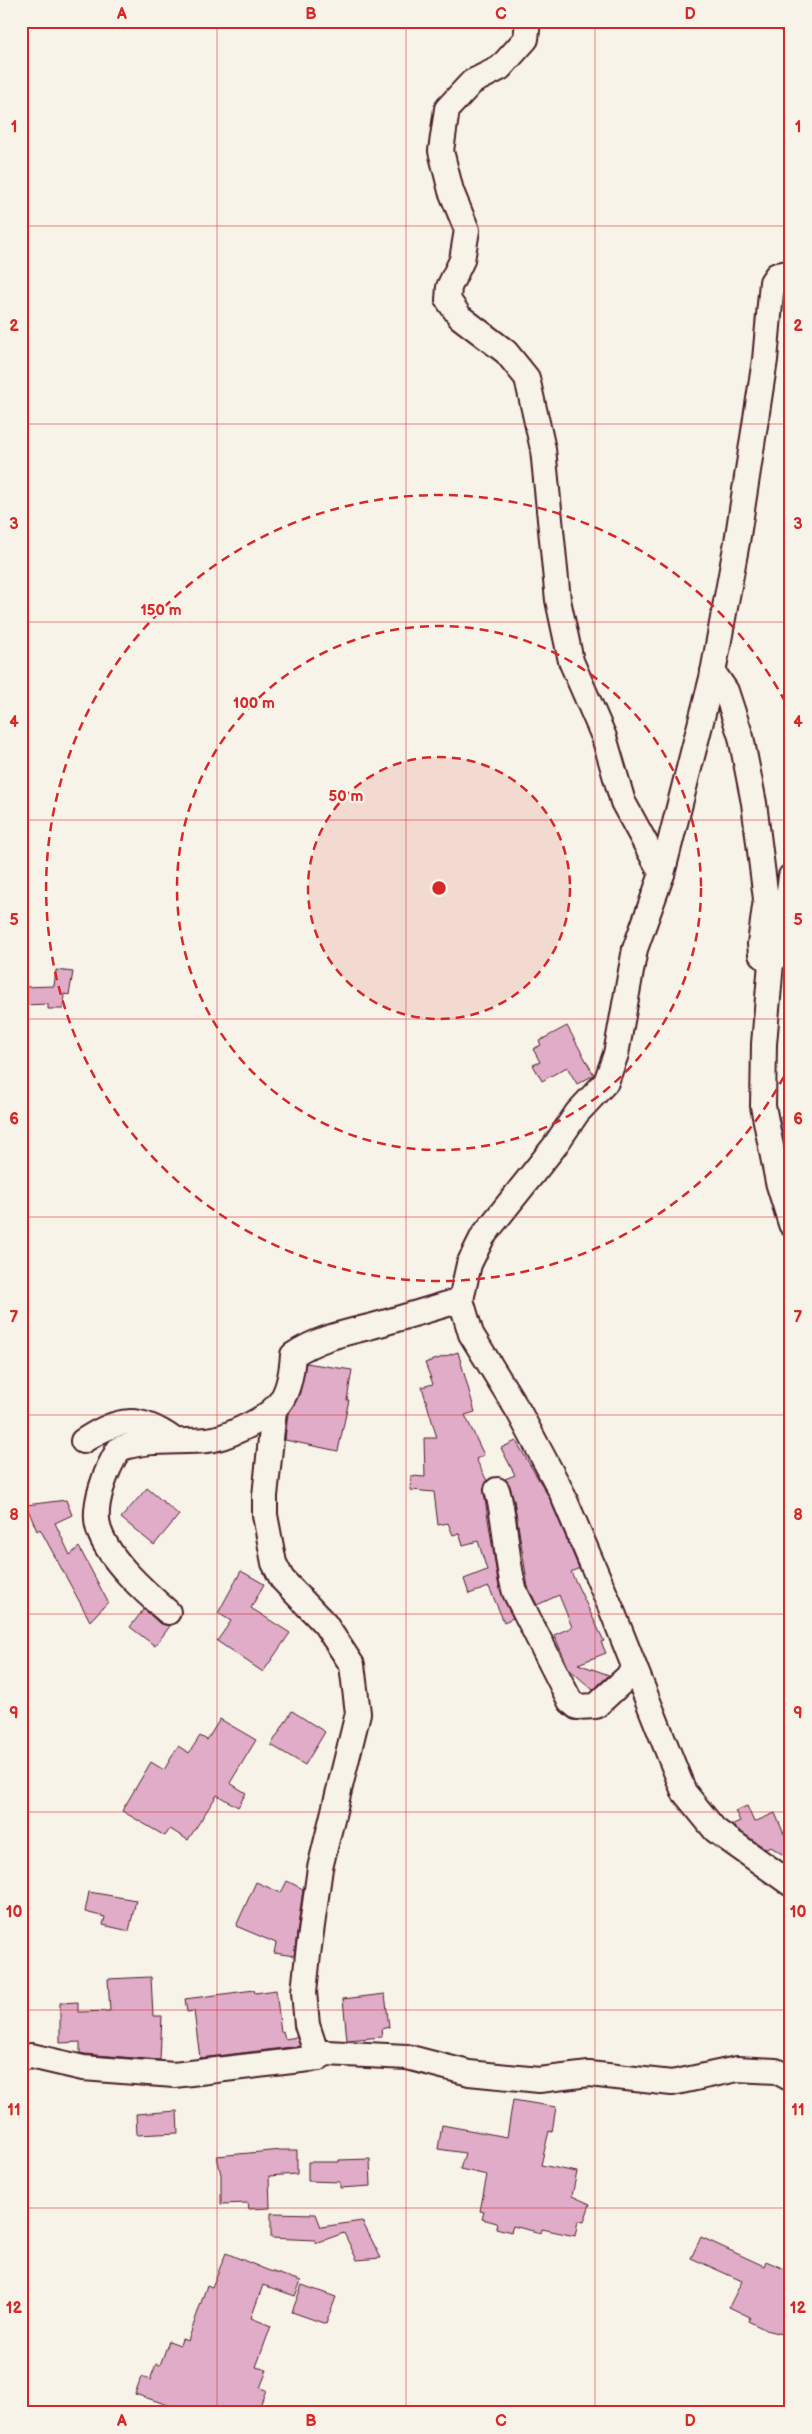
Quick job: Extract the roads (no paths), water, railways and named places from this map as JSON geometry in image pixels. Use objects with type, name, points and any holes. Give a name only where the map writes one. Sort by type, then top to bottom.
[{"type":"street","points":[[528,21],[526,39],[500,68],[472,82],[447,109],[441,151],[451,191],[467,230],[462,260],[449,287],[448,300],[460,318],[480,330],[506,352],[528,378],[543,449],[558,600],[571,661],[604,737],[623,802],[662,874]]},
{"type":"street","points":[[791,277],[788,273],[777,275],[772,282],[765,360],[737,542],[713,672],[662,874],[635,949],[616,1054],[606,1082],[577,1113],[554,1147],[483,1236],[469,1264],[461,1300],[471,1334],[520,1412],[561,1491],[636,1670],[684,1792],[715,1830],[791,1884]]},
{"type":"street","points":[[713,672],[726,691],[741,737],[754,803],[766,899],[760,944],[761,954],[771,963]]},
{"type":"street","points":[[791,876],[781,952],[771,963],[764,1044],[763,1106],[778,1182],[791,1224]]},
{"type":"street","points":[[168,1612],[135,1581],[115,1557],[98,1528],[97,1513],[103,1483],[119,1449],[136,1443],[224,1437],[262,1420],[274,1410],[288,1391],[294,1356],[310,1345],[335,1334],[378,1324],[461,1300]]},
{"type":"street","points":[[274,1410],[265,1496],[265,1515],[274,1563],[287,1585],[325,1624],[352,1665],[358,1713],[320,1868],[308,1954],[304,1992],[307,2025],[318,2058]]},
{"type":"street","points":[[83,1441],[105,1426],[118,1422],[140,1422],[174,1440]]},
{"type":"street","points":[[497,1490],[504,1518],[510,1578],[515,1592],[570,1701],[576,1707],[596,1706],[636,1670]]},
{"type":"street","points":[[21,2058],[31,2056],[83,2068],[174,2075],[318,2058],[326,2053],[407,2057],[469,2072],[539,2080],[589,2074],[672,2083],[737,2069],[776,2071],[791,2079]]}]
